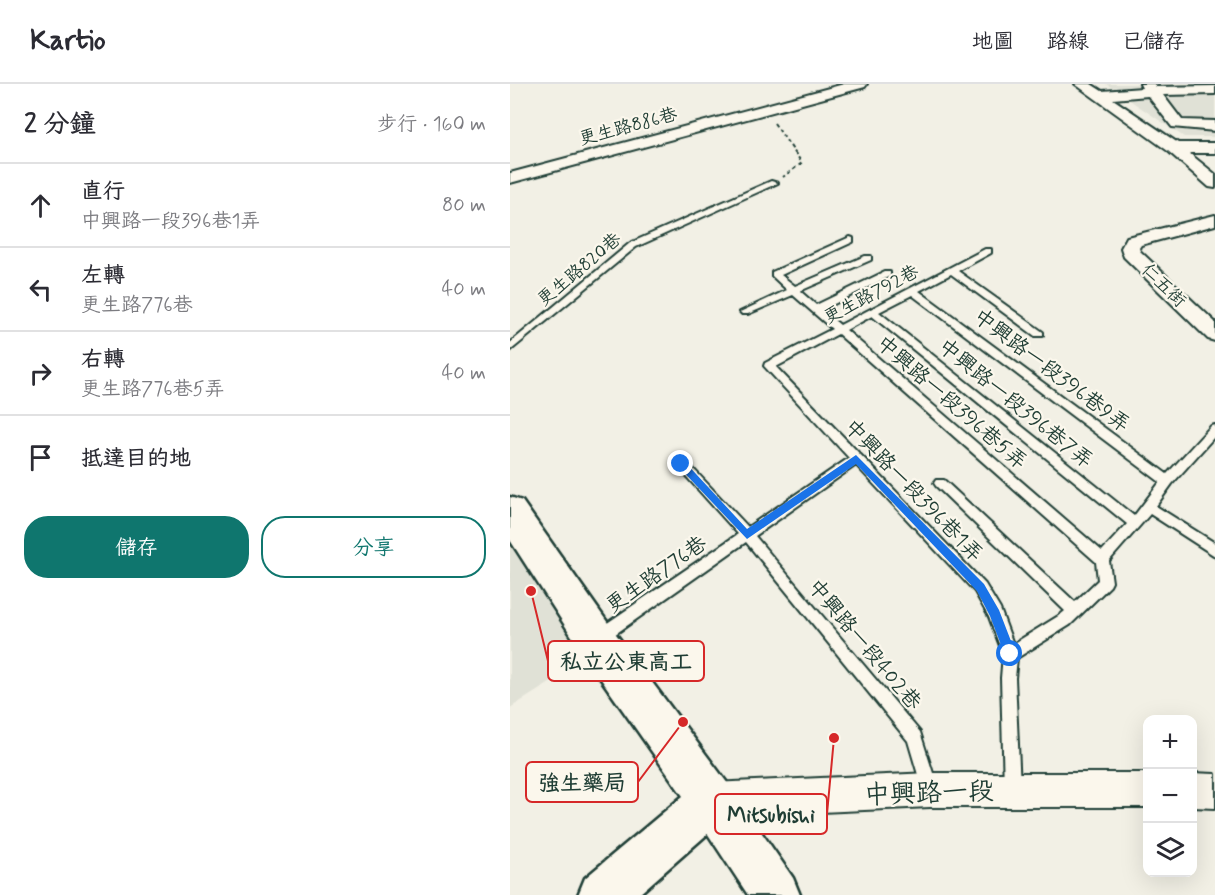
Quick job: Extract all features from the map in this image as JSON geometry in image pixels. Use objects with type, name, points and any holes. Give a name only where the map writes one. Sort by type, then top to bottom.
[{"type":"main road","points":[[510,511],[596,639],[712,800],[776,895]]},
{"type":"main road","points":[[602,895],[712,800]]},
{"type":"street","name":"更生路886巷","points":[[510,178],[860,84]]},
{"type":"street","points":[[1082,84],[1174,148],[1215,183]]},
{"type":"street","points":[[1100,96],[1149,88],[1215,90]]},
{"type":"street","points":[[1149,88],[1177,124],[1215,126]]},
{"type":"street","points":[[1174,148],[1215,148]]},
{"type":"street","name":"仁五街","points":[[1215,220],[1134,241],[1130,248],[1131,253],[1215,334]]},
{"type":"street","name":"中興路一段","points":[[712,800],[930,790],[1143,790]]},
{"type":"street","points":[[1197,790],[1215,790]]},
{"type":"lane","name":"更生路820巷","points":[[510,348],[633,245],[774,183]]},
{"type":"lane","name":"中興路一段396巷5弄","points":[[850,240],[775,274],[1102,560]]},
{"type":"lane","name":"更生路792巷","points":[[769,366],[988,251]]},
{"type":"lane","points":[[745,312],[868,258]]},
{"type":"lane","points":[[951,270],[1039,334]]},
{"type":"lane","points":[[815,309],[887,274]]},
{"type":"lane","name":"中興路一段396巷9弄","points":[[913,291],[1168,481]]},
{"type":"lane","name":"中興路一段396巷7弄","points":[[873,312],[1135,524]]},
{"type":"lane","name":"中興路一段396巷1弄","points":[[769,366],[980,588],[995,614],[1010,654]]},
{"type":"lane","points":[[1012,789],[1008,678],[1010,654],[1065,620],[1106,582],[1102,560],[1215,429]]},
{"type":"lane","name":"更生路776巷","points":[[596,639],[856,459]]},
{"type":"lane","name":"中興路一段402巷","points":[[681,464],[747,535],[915,737],[930,790]]},
{"type":"lane","points":[[940,483],[1075,611]]},
{"type":"lane","points":[[1148,507],[1215,550]]},
{"type":"path","points":[[764,110],[802,163],[774,183]]},
{"type":"shaded area","points":[[1106,84],[1215,84],[1215,137],[1184,137]]},
{"type":"shaded area","points":[[510,528],[596,654],[510,708]]},
{"type":"place","name":"私立公東高工","points":[[531,591]]},
{"type":"place","name":"強生藥局","points":[[683,722]]},
{"type":"place","name":"Mitsubishi","points":[[834,738]]},
{"type":"route","points":[[681,464],[747,535],[856,459],[980,588],[995,614],[1010,654]]}]
